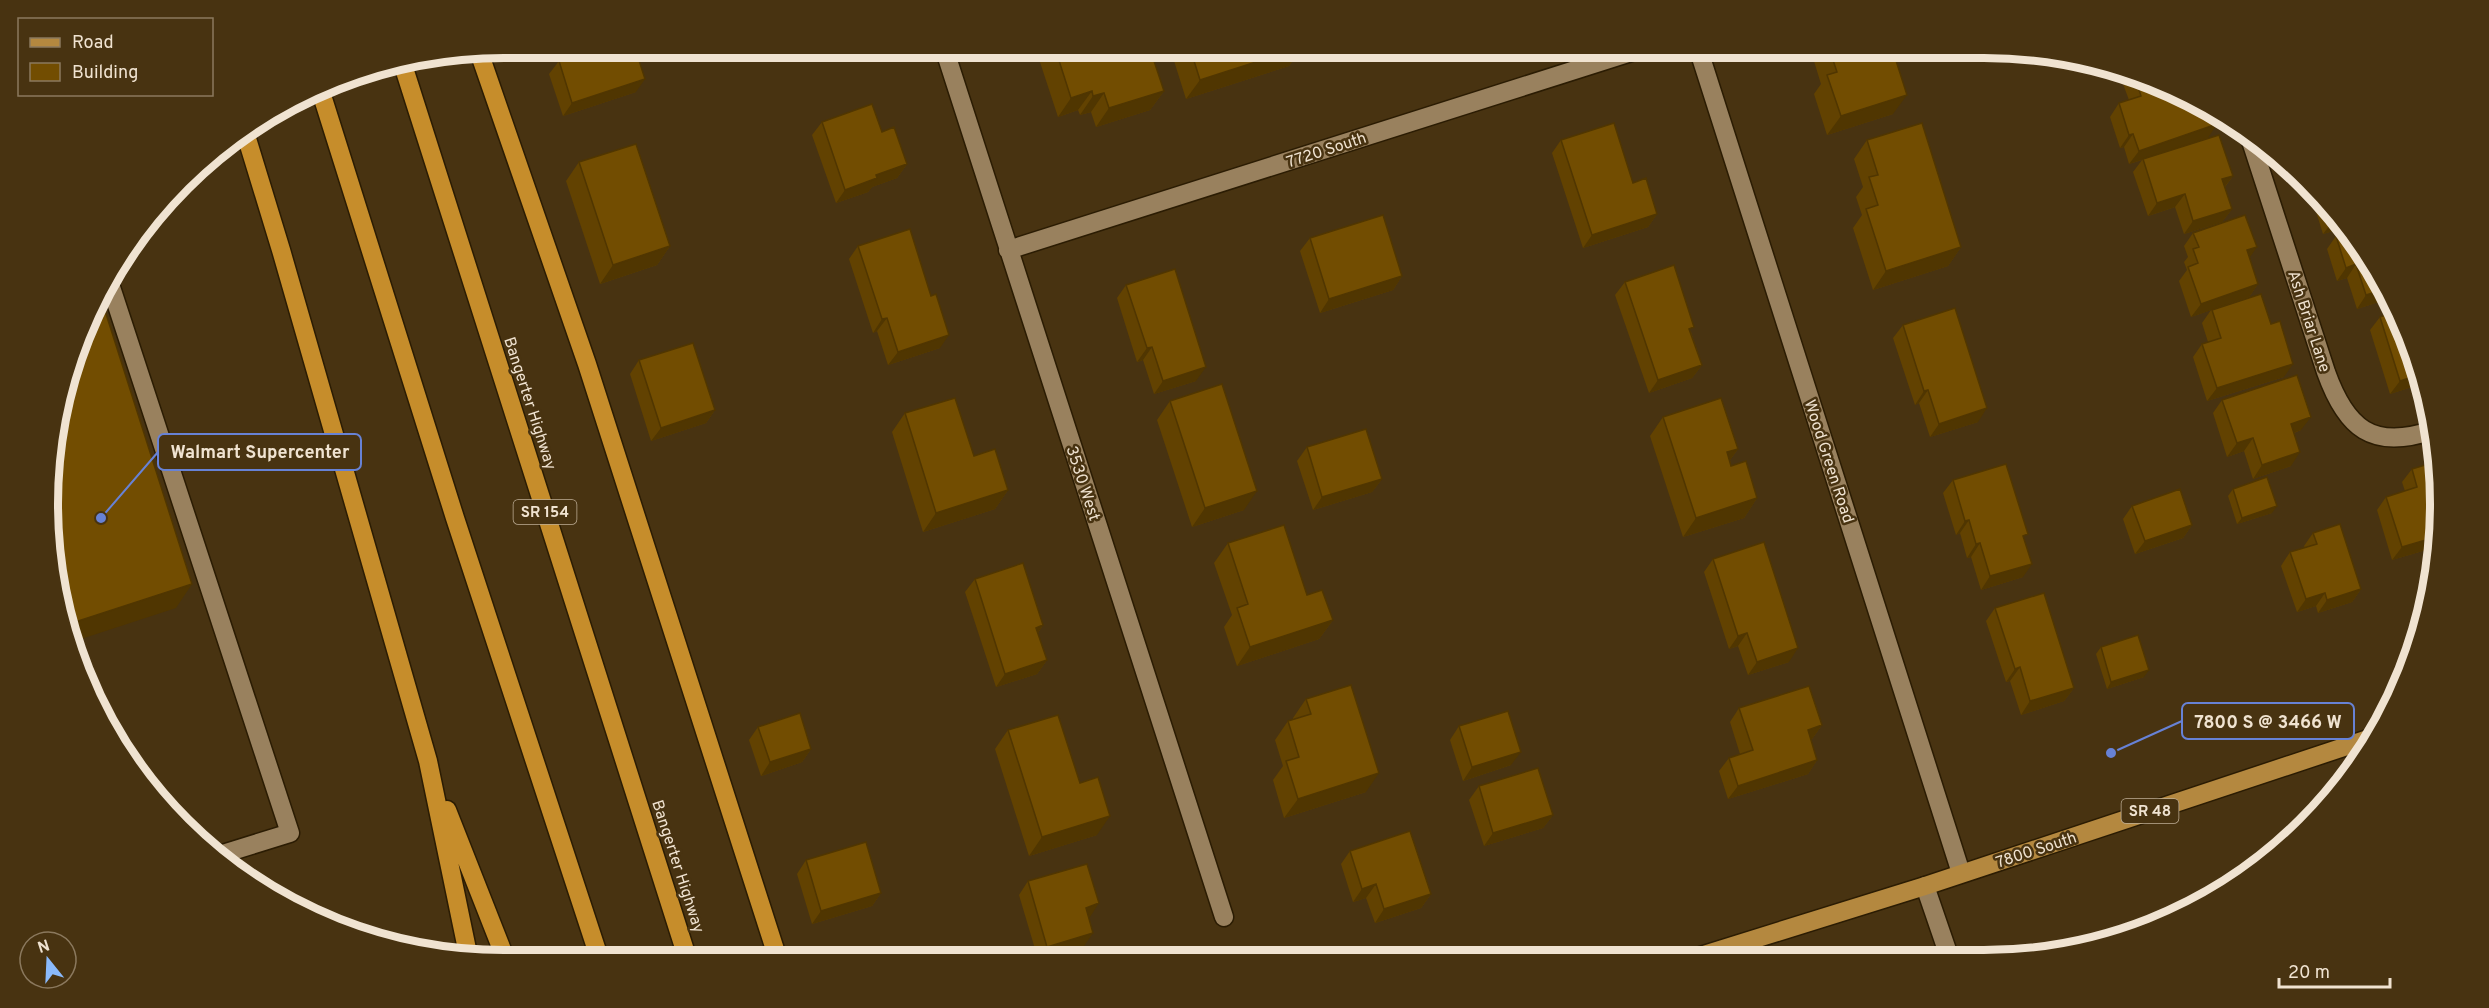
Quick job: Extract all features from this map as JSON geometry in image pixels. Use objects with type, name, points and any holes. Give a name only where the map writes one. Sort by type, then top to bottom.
[{"type":"highway","points":[[481,59],[587,364],[775,950]]},
{"type":"highway","name":"Bangerter Highway","points":[[405,70],[685,950]]},
{"type":"highway","points":[[323,97],[455,518],[597,950]]},
{"type":"highway","points":[[247,141],[281,249],[428,761],[467,948]]},
{"type":"highway","points":[[428,761],[502,950]]},
{"type":"main road","name":"7800 South","points":[[1719,950],[2355,752]]},
{"type":"street","name":"3530 West","points":[[947,58],[1224,917]]},
{"type":"street","name":"7720 South","points":[[1008,250],[1613,58]]},
{"type":"street","name":"Wood Green Road","points":[[1701,58],[1962,873]]},
{"type":"street","name":"Ash Briar Lane","points":[[2254,149],[2326,372],[2334,394],[2347,416],[2363,431],[2380,437],[2399,438],[2425,432]]},
{"type":"street","points":[[112,291],[290,832],[227,852]]},
{"type":"street","points":[[1925,886],[1946,950]]},
{"type":"building","points":[[568,58],[638,58],[645,79],[572,103],[559,61]]},
{"type":"building","points":[[1058,58],[1153,58],[1164,91],[1109,108],[1104,93],[1093,96],[1092,91],[1071,98]]},
{"type":"building","points":[[1193,58],[1268,58],[1200,80]]},
{"type":"building","points":[[1832,58],[1895,58],[1907,95],[1841,116],[1827,75],[1837,72]]},
{"type":"building","points":[[2138,86],[2182,104],[2217,124],[2139,151],[2133,134],[2129,135],[2119,103],[2141,96]]},
{"type":"building","points":[[872,104],[882,132],[894,127],[907,164],[876,175],[877,178],[845,190],[822,122]]},
{"type":"building","points":[[1614,123],[1633,183],[1646,178],[1657,214],[1592,235],[1561,140]]},
{"type":"building","points":[[1922,123],[1961,247],[1886,271],[1866,209],[1878,205],[1869,177],[1878,175],[1867,140]]},
{"type":"building","points":[[2219,135],[2233,176],[2222,179],[2232,209],[2193,221],[2185,194],[2157,203],[2143,159]]},
{"type":"building","points":[[636,144],[670,246],[613,265],[579,162]]},
{"type":"building","points":[[1383,215],[1402,276],[1329,299],[1310,238]]},
{"type":"building","points":[[2245,215],[2257,247],[2247,250],[2258,284],[2201,304],[2188,267],[2198,263],[2193,249],[2199,247],[2193,233]]},
{"type":"building","points":[[910,229],[931,296],[936,294],[949,335],[898,352],[887,318],[882,319],[858,246]]},
{"type":"building","points":[[2339,235],[2355,256],[2377,292],[2366,295],[2356,264],[2346,268],[2336,236]]},
{"type":"building","points":[[1674,265],[1694,327],[1689,329],[1702,365],[1658,380],[1625,282]]},
{"type":"building","points":[[1175,269],[1206,367],[1163,381],[1152,347],[1147,348],[1126,285]]},
{"type":"building","points":[[2261,294],[2271,324],[2280,321],[2293,364],[2217,388],[2202,344],[2221,338],[2212,310]]},
{"type":"building","points":[[104,307],[192,584],[75,622],[62,562],[58,504],[59,475],[67,417],[74,389],[82,361]]},
{"type":"building","points":[[1955,308],[1987,408],[1939,424],[1928,390],[1924,391],[1903,325]]},
{"type":"building","points":[[2388,314],[2412,377],[2400,381],[2380,317]]},
{"type":"building","points":[[693,343],[715,410],[661,428],[639,360]]},
{"type":"building","points":[[2297,375],[2311,417],[2291,424],[2300,452],[2262,465],[2253,438],[2237,443],[2222,400]]},
{"type":"building","points":[[1222,384],[1257,491],[1205,508],[1170,401]]},
{"type":"building","points":[[955,398],[974,456],[995,449],[1008,490],[936,513],[905,413]]},
{"type":"building","points":[[1721,398],[1738,449],[1727,452],[1731,466],[1746,461],[1757,498],[1696,518],[1663,417]]},
{"type":"building","points":[[1366,429],[1382,479],[1322,497],[1307,447]]},
{"type":"building","points":[[2006,464],[2028,534],[2023,536],[2032,564],[1990,576],[1980,543],[1976,544],[1969,520],[1965,521],[1953,480]]},
{"type":"building","points":[[2429,464],[2429,539],[2402,547],[2386,497],[2417,487],[2412,469]]},
{"type":"building","points":[[2267,477],[2277,506],[2242,518],[2233,489]]},
{"type":"building","points":[[2180,489],[2192,525],[2145,541],[2132,506]]},
{"type":"building","points":[[2340,524],[2361,589],[2327,600],[2325,593],[2306,599],[2290,552],[2317,544],[2313,533]]},
{"type":"building","points":[[1284,525],[1307,595],[1322,590],[1333,620],[1250,647],[1237,608],[1248,604],[1228,543]]},
{"type":"building","points":[[1764,542],[1798,648],[1757,662],[1747,633],[1738,636],[1713,559]]},
{"type":"building","points":[[1023,563],[1043,625],[1036,628],[1047,660],[1005,674],[975,579]]},
{"type":"building","points":[[2044,593],[2074,688],[2030,701],[2020,667],[2015,669],[1995,608]]},
{"type":"building","points":[[2138,635],[2149,670],[2111,682],[2101,647]]},
{"type":"building","points":[[1351,685],[1379,773],[1298,799],[1286,761],[1299,757],[1288,721],[1311,714],[1306,699]]},
{"type":"building","points":[[1809,686],[1822,725],[1808,730],[1817,760],[1738,786],[1729,758],[1753,750],[1739,708]]},
{"type":"building","points":[[1508,711],[1521,752],[1472,767],[1459,726]]},
{"type":"building","points":[[800,713],[811,749],[770,762],[758,727]]},
{"type":"building","points":[[1058,715],[1080,783],[1098,777],[1110,816],[1042,837],[1008,730]]},
{"type":"building","points":[[1538,768],[1553,815],[1493,833],[1479,786]]},
{"type":"building","points":[[1410,831],[1431,894],[1384,909],[1376,884],[1362,889],[1350,851]]},
{"type":"building","points":[[866,842],[881,893],[821,911],[806,860]]},
{"type":"building","points":[[1087,864],[1099,903],[1086,908],[1093,933],[1047,947],[1028,881]]},
{"type":"place","name":"Walmart Supercenter","points":[[101,518]]},
{"type":"place","name":"7800 S @ 3466 W","points":[[2111,753]]}]
